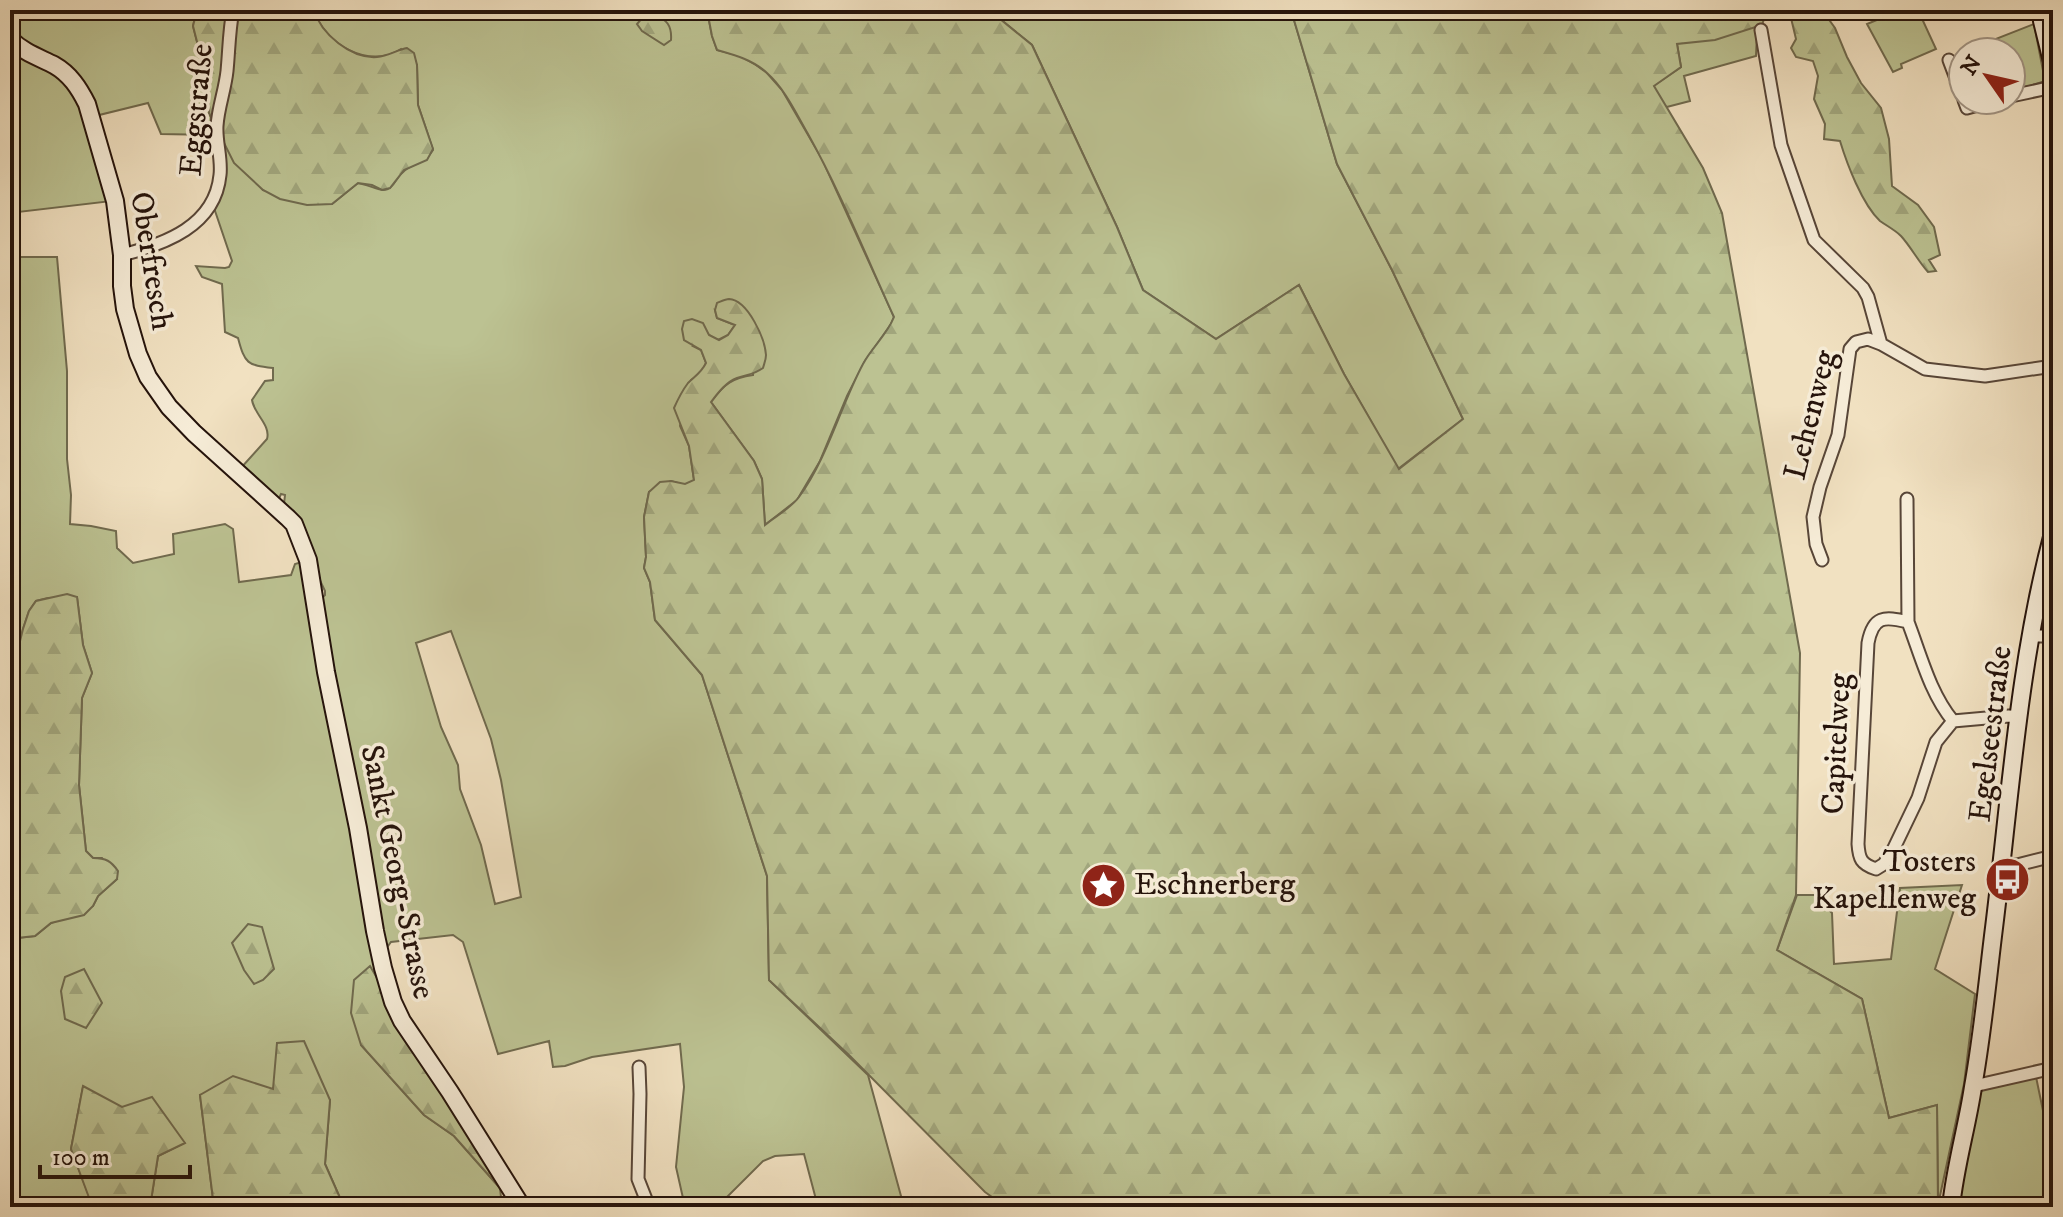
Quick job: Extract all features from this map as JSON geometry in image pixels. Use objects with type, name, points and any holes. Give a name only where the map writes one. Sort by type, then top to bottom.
[{"type":"street","name":"Eggstraße","points":[[122,255],[151,247],[182,233],[199,220],[212,202],[220,178],[217,121],[227,70],[233,10]]},
{"type":"street","points":[[2048,16],[2042,21],[2053,66]]},
{"type":"street","points":[[1761,30],[1781,145],[1814,240],[1863,288],[1881,344]]},
{"type":"street","name":"Oberfresch","points":[[10,39],[21,50],[60,69],[75,82],[87,104],[112,186],[122,255],[125,309],[148,377],[169,407],[194,433],[294,524],[308,560],[316,611]]},
{"type":"street","points":[[2027,93],[2053,87]]},
{"type":"street","name":"Lehenweg","points":[[1822,560],[1816,544],[1813,517],[1836,444],[1850,349],[1856,342],[1868,339],[1881,344],[1925,369],[1985,376],[2053,366]]},
{"type":"street","points":[[1907,499],[1908,622],[1933,690],[1953,721],[2019,717]]},
{"type":"street","name":"Egelseestraße","points":[[1951,1207],[1974,1086],[2031,636],[2046,587],[2053,533]]},
{"type":"street","name":"Sankt Georg-Strasse","points":[[316,611],[378,944],[393,1002],[402,1021],[522,1207]]},
{"type":"street","name":"Capitelweg","points":[[1908,622],[1883,619],[1873,625],[1868,643],[1858,844],[1859,858],[1865,865],[1876,869],[1884,864],[1894,848],[1918,798],[1936,742],[1953,721]]},
{"type":"street","points":[[2031,636],[2053,636]]},
{"type":"street","points":[[2002,865],[2017,865],[2053,856]]},
{"type":"street","points":[[639,1067],[638,1179],[649,1207]]},
{"type":"street","points":[[1974,1086],[2053,1068]]},
{"type":"green space","points":[[10,10],[197,10],[193,26],[207,81],[214,135],[161,134],[148,103],[95,116],[50,57],[51,54],[46,52],[41,55],[10,32]]},
{"type":"green space","points":[[197,10],[314,10],[330,36],[357,54],[377,57],[407,48],[414,53],[418,105],[433,149],[427,160],[404,170],[390,188],[382,190],[358,183],[332,204],[307,205],[280,199],[263,190],[234,163],[209,113],[207,81],[193,26]]},
{"type":"green space","points":[[314,10],[707,10],[717,50],[740,56],[767,73],[782,90],[822,159],[894,317],[891,324],[865,361],[820,461],[797,500],[765,525],[762,479],[754,461],[711,402],[729,383],[753,375],[758,331],[715,310],[717,318],[735,325],[728,335],[718,340],[709,335],[693,346],[701,350],[706,363],[702,372],[691,380],[680,426],[689,446],[694,480],[685,485],[671,481],[649,492],[644,517],[644,568],[650,582],[655,620],[702,675],[767,876],[769,980],[868,1075],[904,1207],[818,1207],[804,1154],[775,1156],[763,1161],[717,1207],[685,1207],[676,1167],[684,1087],[680,1044],[592,1057],[553,1067],[549,1041],[498,1054],[463,942],[453,935],[391,942],[385,950],[328,671],[321,599],[325,591],[284,504],[285,495],[281,494],[277,503],[240,469],[267,439],[267,429],[252,400],[265,381],[273,380],[273,368],[248,362],[238,338],[225,332],[222,284],[202,277],[196,266],[225,268],[232,261],[213,205],[220,135],[263,190],[332,204],[358,183],[381,190],[389,188],[406,169],[425,159],[433,150],[418,105],[417,65],[401,49],[375,57],[349,50],[337,43],[319,22]],"holes":[[[451,631],[491,739],[521,897],[495,904],[481,845],[460,789],[458,765],[441,727],[416,643]]]},
{"type":"green space","points":[[707,10],[989,10],[1032,45],[1143,290],[1216,339],[1299,285],[1344,374],[1399,469],[1463,419],[1337,164],[1291,10],[1684,10],[1685,17],[1705,18],[1732,10],[1767,10],[1762,25],[1715,40],[1677,44],[1681,67],[1654,86],[1703,168],[1722,213],[1800,653],[1796,895],[1777,950],[1862,999],[1889,1118],[1937,1105],[1938,1207],[1080,1207],[1079,1201],[1054,1207],[1006,1207],[985,1192],[850,1056],[769,980],[767,876],[702,675],[655,620],[650,582],[644,568],[644,517],[649,492],[660,482],[685,484],[694,480],[689,446],[674,408],[686,386],[706,363],[701,350],[684,340],[684,321],[692,319],[703,323],[709,335],[719,340],[728,335],[735,325],[717,318],[715,310],[717,303],[729,299],[743,306],[759,331],[766,355],[763,368],[729,382],[711,402],[754,461],[762,479],[765,525],[796,501],[809,482],[863,364],[894,317],[831,179],[790,102],[762,68],[744,58],[717,50]]},
{"type":"green space","points":[[989,10],[1291,10],[1337,164],[1463,419],[1398,469],[1344,374],[1299,285],[1216,339],[1143,290],[1032,45]]},
{"type":"green space","points":[[1684,10],[1758,10],[1756,56],[1684,76],[1690,101],[1659,109],[1653,86],[1681,67],[1677,44]]},
{"type":"green space","points":[[1767,10],[1822,10],[1835,28],[1861,83],[1881,108],[1889,139],[1892,186],[1918,205],[1934,227],[1940,255],[1929,260],[1936,271],[1928,272],[1901,236],[1873,214],[1856,183],[1840,141],[1824,139],[1825,124],[1814,99],[1818,76],[1813,61],[1796,57],[1791,48],[1796,39],[1791,18]]},
{"type":"green space","points":[[1901,10],[1918,10],[1936,49],[1901,64],[1902,68],[1893,72],[1867,24]]},
{"type":"green space","points":[[654,15],[665,21],[671,31],[671,40],[664,45],[642,31],[637,24],[643,17]]},
{"type":"green space","points":[[2034,24],[2045,81],[2027,87],[2027,36],[2003,36]]},
{"type":"green space","points":[[10,45],[51,68],[78,93],[112,201],[10,213]]},
{"type":"green space","points":[[10,257],[57,257],[67,371],[70,524],[116,531],[117,548],[133,563],[174,554],[173,534],[225,524],[233,529],[239,582],[291,575],[295,564],[305,561],[378,979],[361,1045],[424,1115],[454,1136],[500,1188],[502,1207],[344,1207],[325,1164],[330,1100],[273,1089],[200,1095],[214,1207],[150,1207],[158,1156],[184,1143],[83,1087],[71,1149],[92,1204],[88,1207],[10,1207],[10,936],[35,936],[51,923],[93,906],[98,896],[117,879],[102,858],[93,858],[86,851],[79,785],[82,698],[92,673],[83,645],[77,597],[36,601],[29,611],[15,661],[10,737]]},
{"type":"green space","points":[[67,594],[77,597],[83,645],[92,673],[82,698],[79,785],[86,851],[93,858],[105,859],[113,865],[118,871],[117,879],[98,896],[84,915],[51,923],[35,936],[17,938],[10,936],[11,697],[15,661],[29,611],[36,601]]},
{"type":"green space","points":[[1962,885],[1935,969],[1975,994],[1964,1084],[1938,1205],[1937,1105],[1889,1118],[1862,999],[1777,950],[1797,895],[1815,895],[1832,913],[1834,964],[1891,959],[1900,888]]},
{"type":"green space","points":[[248,924],[262,927],[274,969],[254,984],[232,943]]},
{"type":"green space","points":[[370,966],[500,1188],[454,1136],[424,1115],[361,1045],[351,1013],[354,980]]},
{"type":"green space","points":[[84,969],[102,1003],[86,1028],[65,1019],[61,991],[65,977]]},
{"type":"green space","points":[[304,1041],[330,1100],[325,1164],[344,1207],[214,1207],[200,1095],[233,1076],[273,1089],[277,1043]]},
{"type":"green space","points":[[2035,1072],[2053,1159],[2053,1207],[1958,1207],[1980,1084]]},
{"type":"green space","points":[[83,1086],[122,1107],[152,1097],[185,1143],[158,1156],[150,1207],[88,1207],[91,1203],[71,1149]]},
{"type":"place","name":"Tosters Kapellenweg","points":[[2007,880]]},
{"type":"place","name":"Eschnerberg","points":[[1103,885]]}]
